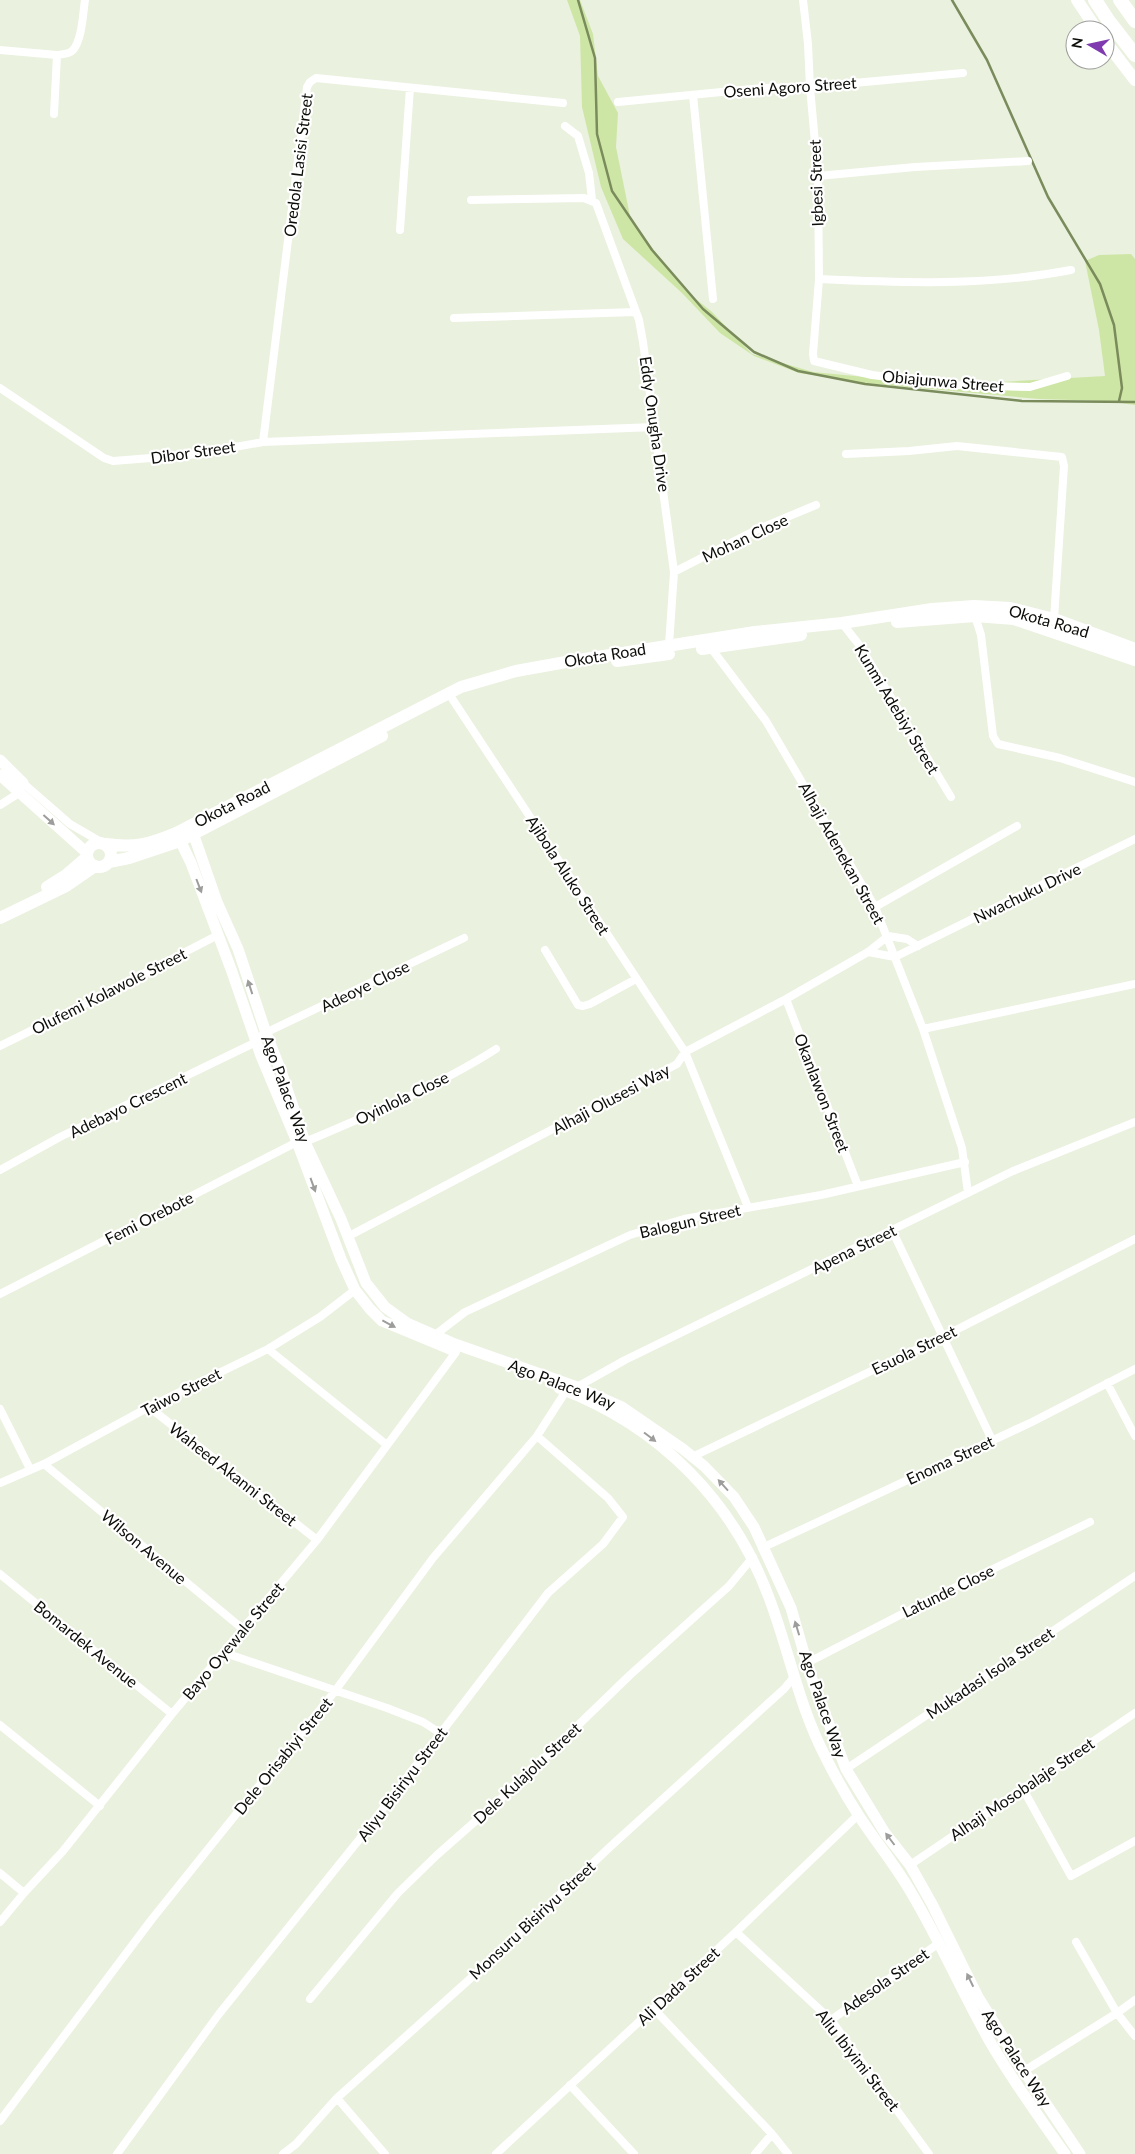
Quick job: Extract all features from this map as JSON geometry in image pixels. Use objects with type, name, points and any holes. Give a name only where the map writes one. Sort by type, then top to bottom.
[{"type":"highway","points":[[1095,0],[1135,54]]},
{"type":"highway","points":[[1120,0],[1135,21]]},
{"type":"main road","points":[[1078,0],[1091,20]]},
{"type":"main road","points":[[1115,54],[1135,80]]},
{"type":"main road","name":"Okota Road","points":[[108,862],[130,858],[178,837],[359,749],[451,697],[470,689],[505,679],[711,648],[932,609],[974,606],[1010,608],[1054,619],[1109,645],[1135,660]]},
{"type":"main road","name":"Okota Road","points":[[192,830],[461,687],[516,672],[755,632],[975,616],[1014,619],[1109,645],[1135,649]]},
{"type":"main road","points":[[0,760],[21,788],[90,859],[102,866],[108,862],[111,853],[103,843],[93,844],[90,859],[66,886],[0,918]]},
{"type":"main road","points":[[0,775],[21,788]]},
{"type":"main road","name":"Ago Palace Way","points":[[192,830],[217,902],[238,949],[266,1033],[281,1071],[301,1142],[341,1259],[355,1290],[370,1309],[382,1320],[456,1352],[572,1389],[623,1418],[679,1460],[717,1502],[752,1557],[771,1603],[815,1738],[858,1815],[890,1857],[939,1943],[1003,2063],[1066,2154]]},
{"type":"main road","name":"Okota Road","points":[[103,843],[127,847],[140,846],[178,837]]},
{"type":"main road","name":"Ago Palace Way","points":[[178,837],[191,863],[255,1040],[301,1142],[338,1212],[366,1283],[385,1307],[407,1323],[455,1344],[622,1407],[667,1436],[704,1466],[734,1497],[754,1527],[791,1608],[827,1722],[846,1769],[885,1833],[910,1865],[978,1997],[1024,2071],[1080,2154]]},
{"type":"main road","points":[[0,910],[48,887],[90,859]]},
{"type":"main road","points":[[809,1722],[827,1722]]},
{"type":"main road","points":[[815,1738],[832,1736]]},
{"type":"street","points":[[0,50],[57,55],[68,53],[76,45],[80,33],[85,0]]},
{"type":"street","name":"Igbesi Street","points":[[803,0],[818,176],[819,279],[813,354],[814,362],[818,364]]},
{"type":"street","points":[[54,114],[57,55]]},
{"type":"street","name":"Oseni Agoro Street","points":[[618,102],[786,86],[810,87],[963,73]]},
{"type":"street","name":"Oredola Lasisi Street","points":[[264,442],[307,87],[310,82],[316,78],[563,102]]},
{"type":"street","points":[[400,230],[410,88]]},
{"type":"street","points":[[693,95],[713,299]]},
{"type":"street","points":[[471,200],[592,200],[589,173],[578,136],[565,126]]},
{"type":"street","points":[[818,176],[906,168],[1028,161]]},
{"type":"street","name":"Eddy Onugha Drive","points":[[592,200],[599,209],[635,312],[643,342],[674,572],[669,645]]},
{"type":"street","points":[[819,279],[968,283],[1038,276],[1071,270]]},
{"type":"street","points":[[454,318],[635,312]]},
{"type":"street","name":"Obiajunwa Street","points":[[818,364],[872,375],[955,385],[1030,388],[1067,376]]},
{"type":"street","name":"Dibor Street","points":[[0,388],[98,454],[113,461],[189,455],[264,442],[655,426]]},
{"type":"street","points":[[846,454],[909,452],[957,446],[1057,455],[1062,458],[1064,466],[1054,619]]},
{"type":"street","name":"Mohan Close","points":[[674,572],[756,530],[816,505]]},
{"type":"street","points":[[975,616],[981,635],[995,740],[998,744],[1060,758],[1135,782]]},
{"type":"street","name":"Kunmi Adebiyi Street","points":[[844,625],[860,646],[951,797]]},
{"type":"street","name":"Alhaji Adenekan Street","points":[[711,648],[766,721],[875,907],[924,1029],[965,1162],[968,1193]]},
{"type":"street","name":"Ajibola Aluko Street","points":[[451,697],[685,1052],[748,1207]]},
{"type":"street","points":[[0,804],[21,788],[70,824],[103,843]]},
{"type":"street","points":[[875,907],[1017,826]]},
{"type":"street","name":"Nwachuku Drive","points":[[895,958],[1135,839]]},
{"type":"street","name":"Olufemi Kolawole Street","points":[[0,1046],[75,1010],[218,935]]},
{"type":"street","points":[[888,936],[908,939],[918,946]]},
{"type":"street","name":"Alhaji Olusesi Way","points":[[347,1237],[677,1064],[685,1052],[786,999],[868,952],[888,936]]},
{"type":"street","name":"Adeoye Close","points":[[255,1040],[464,938]]},
{"type":"street","points":[[545,950],[578,1005],[590,1004],[636,978]]},
{"type":"street","points":[[868,952],[895,958]]},
{"type":"street","points":[[924,1029],[1135,984]]},
{"type":"street","name":"Okanlawon Street","points":[[786,999],[858,1186]]},
{"type":"street","name":"Adebayo Crescent","points":[[0,1170],[60,1137],[255,1040]]},
{"type":"street","name":"Oyinlola Close","points":[[301,1142],[367,1116],[477,1062],[496,1049]]},
{"type":"street","name":"Apena Street","points":[[572,1389],[625,1360],[1013,1171],[1135,1122]]},
{"type":"street","name":"Femi Orebote","points":[[0,1294],[301,1142]]},
{"type":"street","name":"Balogun Street","points":[[435,1335],[465,1312],[630,1235],[684,1219],[821,1195],[965,1162]]},
{"type":"street","points":[[892,1230],[992,1440]]},
{"type":"street","name":"Esuola Street","points":[[692,1457],[942,1337],[1135,1239]]},
{"type":"street","name":"Taiwo Street","points":[[0,1483],[44,1464],[149,1407],[268,1348],[320,1317],[355,1290]]},
{"type":"street","points":[[268,1348],[387,1445]]},
{"type":"street","name":"Bayo Oyewale Street","points":[[0,1922],[24,1892],[63,1851],[172,1714],[318,1540],[456,1352]]},
{"type":"street","name":"Enoma Street","points":[[762,1548],[1032,1422],[1135,1368]]},
{"type":"street","points":[[1107,1383],[1135,1436]]},
{"type":"street","name":"Dele Orisabiyi Street","points":[[0,2121],[152,1918],[335,1691],[433,1558],[536,1436],[572,1389]]},
{"type":"street","name":"Waheed Akanni Street","points":[[149,1407],[318,1540]]},
{"type":"street","points":[[0,1410],[30,1469]]},
{"type":"street","name":"Aliyu Bisiriyu Street","points":[[117,2154],[219,2014],[362,1836],[548,1594],[597,1550],[623,1517],[608,1498],[536,1436]]},
{"type":"street","name":"Wilson Avenue","points":[[44,1464],[244,1630]]},
{"type":"street","name":"Latunde Close","points":[[807,1663],[935,1597],[1090,1522]]},
{"type":"street","name":"Dele Kulajolu Street","points":[[310,1999],[398,1893],[436,1856],[514,1788],[630,1675],[729,1586],[752,1557]]},
{"type":"street","name":"Bomardek Avenue","points":[[0,1574],[172,1714]]},
{"type":"street","name":"Mukadasi Isola Street","points":[[846,1769],[1135,1576]]},
{"type":"street","points":[[225,1653],[423,1722],[440,1733]]},
{"type":"street","name":"Monsuru Bisiriyu Street","points":[[283,2154],[296,2144],[337,2098],[481,1969],[611,1846],[784,1689],[794,1677]]},
{"type":"street","name":"Alhaji Mosobalaje Street","points":[[910,1865],[1135,1713]]},
{"type":"street","points":[[0,1725],[100,1806]]},
{"type":"street","points":[[1023,1789],[1071,1876],[1135,1841]]},
{"type":"street","name":"Ali Dada Street","points":[[496,2154],[654,2009],[858,1815]]},
{"type":"street","points":[[0,1873],[24,1892]]},
{"type":"street","name":"Aliu Ibiyimi Street","points":[[736,1932],[831,2020],[929,2154]]},
{"type":"street","points":[[1076,1942],[1117,2013],[1135,2036]]},
{"type":"street","name":"Adesola Street","points":[[831,2020],[939,1943]]},
{"type":"street","points":[[1024,2071],[1135,2000]]},
{"type":"street","points":[[654,2009],[772,2134],[788,2154]]},
{"type":"street","points":[[570,2085],[634,2154]]},
{"type":"street","points":[[337,2098],[385,2154]]},
{"type":"street","points":[[755,2154],[772,2134]]},
{"type":"green space","points":[[567,0],[580,0],[593,34],[598,76],[618,113],[616,147],[631,221],[687,292],[712,312],[752,354],[813,372],[948,385],[1105,376],[1099,330],[1085,261],[1099,255],[1131,254],[1135,259],[1135,405],[1105,401],[1039,399],[864,383],[799,373],[754,356],[720,333],[682,293],[623,239],[601,187],[582,107],[580,36]]},
{"type":"waterway","points":[[578,0],[595,58],[597,134],[612,191],[652,250],[703,309],[754,352],[798,371],[865,384],[1022,401],[1135,402]]},
{"type":"waterway","points":[[952,0],[987,60],[1048,197],[1100,284],[1114,325],[1122,388],[1119,401]]}]
